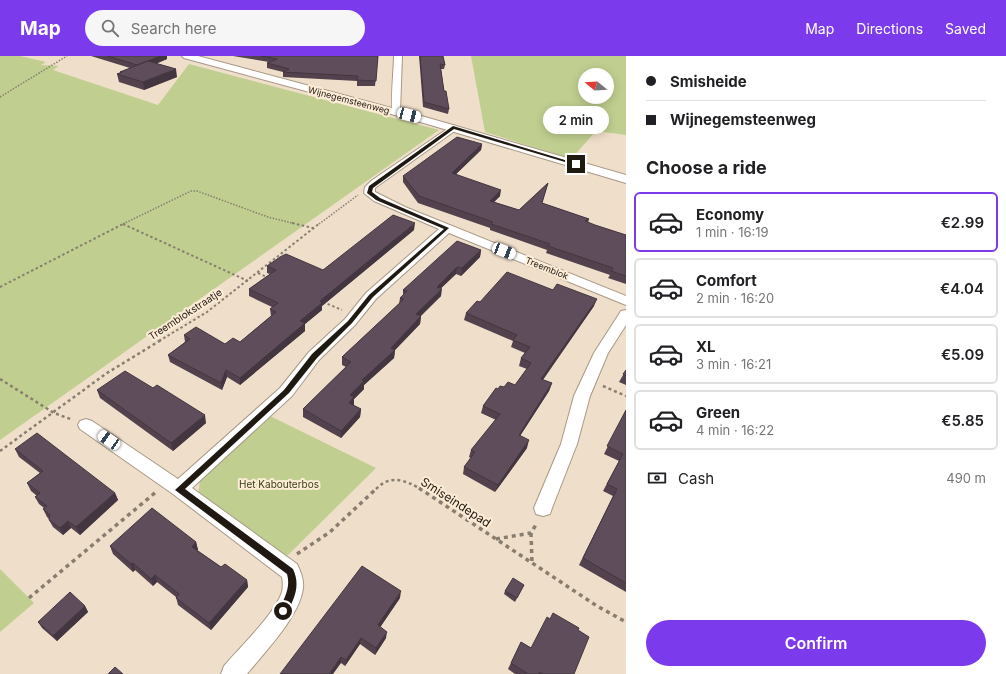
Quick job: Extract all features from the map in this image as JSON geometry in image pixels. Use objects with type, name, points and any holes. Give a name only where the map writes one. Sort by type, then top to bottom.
[{"type":"street","name":"Wijnegemsteenweg","points":[[187,56],[396,112],[626,179]]},
{"type":"street","points":[[396,112],[398,56]]},
{"type":"street","points":[[375,183],[453,128]]},
{"type":"street","name":"Treemblok","points":[[375,183],[369,190],[372,196],[626,301]]},
{"type":"street","points":[[174,486],[286,392],[314,356],[356,314],[371,296],[447,228]]},
{"type":"street","points":[[543,508],[569,444],[582,396],[601,353],[626,314]]},
{"type":"street","points":[[86,425],[174,486],[225,525],[290,571],[293,581],[292,594],[283,611],[232,674]]},
{"type":"path","points":[[0,97],[67,56]]},
{"type":"path","name":"Treemblokstraatje","points":[[0,451],[54,413],[106,373],[207,312],[258,274],[313,228],[375,183]]},
{"type":"path","points":[[0,287],[180,196],[197,191],[268,217],[313,228]]},
{"type":"path","points":[[123,224],[248,281]]},
{"type":"path","points":[[258,274],[272,280]]},
{"type":"path","points":[[316,299],[356,314]]},
{"type":"path","points":[[0,379],[54,413]]},
{"type":"path","points":[[590,379],[626,396]]},
{"type":"path","name":"Smiseindepad","points":[[282,564],[330,532],[383,482],[396,479],[412,484],[425,491],[597,606],[626,622]]},
{"type":"path","points":[[29,598],[174,486]]},
{"type":"path","points":[[532,563],[531,533],[543,508]]},
{"type":"path","points":[[496,539],[531,533]]},
{"type":"green space","points":[[0,56],[20,56],[46,62],[41,65],[59,66],[53,70],[158,105],[189,64],[439,130],[0,440]]},
{"type":"green space","points":[[471,56],[626,56],[626,135],[596,131],[571,159],[485,132]]},
{"type":"green space","name":"Het Kabouterbos","points":[[270,416],[376,468],[287,556],[198,495],[200,480]]},
{"type":"green space","points":[[0,569],[34,603],[0,632]]},
{"type":"building","points":[[107,56],[161,56],[137,65]]},
{"type":"building","points":[[261,56],[378,56],[376,81],[357,80],[358,76],[283,72],[289,69],[267,63],[277,59]]},
{"type":"building","points":[[420,56],[443,56],[445,65],[440,64],[444,91],[446,91],[449,109],[424,102]]},
{"type":"building","points":[[148,61],[176,69],[143,82],[117,74],[122,72],[120,72]]},
{"type":"building","points":[[457,137],[482,144],[452,173],[501,190],[490,201],[519,210],[548,183],[542,203],[589,219],[585,221],[626,235],[626,276],[611,271],[613,268],[548,246],[550,244],[491,224],[493,222],[419,196],[403,176]]},
{"type":"building","points":[[393,215],[415,223],[320,301],[322,303],[300,321],[305,323],[240,378],[226,370],[221,383],[168,355],[190,339],[184,335],[196,327],[225,344],[233,338],[240,342],[276,312],[270,309],[278,303],[249,289],[276,270],[267,266],[286,254],[323,270]]},
{"type":"building","points":[[457,241],[481,250],[462,268],[457,267],[437,287],[442,289],[416,314],[421,316],[391,348],[395,350],[362,380],[364,381],[350,395],[354,397],[349,403],[361,409],[341,431],[303,409],[351,362],[342,357],[404,299],[400,298],[407,291],[403,290]]},
{"type":"building","points":[[507,272],[553,290],[557,284],[597,299],[541,379],[552,383],[519,435],[529,440],[498,485],[464,467],[475,452],[471,450],[500,414],[483,406],[496,388],[498,389],[500,386],[504,387],[508,382],[515,385],[531,363],[521,358],[530,347],[513,340],[517,335],[466,313],[477,301],[480,302]]},
{"type":"building","points":[[125,371],[153,388],[157,385],[205,415],[171,443],[97,390]]},
{"type":"building","points":[[626,410],[626,583],[583,558],[617,489],[607,484],[623,454],[607,446]]},
{"type":"building","points":[[37,433],[115,493],[76,527],[68,521],[60,528],[49,520],[50,515],[43,509],[47,506],[35,497],[40,493],[27,483],[43,471],[15,449]]},
{"type":"building","points":[[152,508],[196,542],[192,547],[221,567],[225,564],[247,580],[209,623],[176,598],[179,594],[155,575],[151,579],[110,546]]},
{"type":"building","points":[[362,566],[401,591],[378,625],[387,632],[376,648],[361,638],[346,660],[341,657],[329,674],[280,674]]},
{"type":"building","points":[[513,578],[524,585],[517,598],[505,591]]},
{"type":"building","points":[[70,592],[85,606],[53,636],[38,622]]},
{"type":"building","points":[[553,613],[579,628],[578,630],[589,637],[574,674],[543,674],[540,672],[539,674],[528,674],[511,663],[521,642],[531,648],[547,617],[550,619]]},
{"type":"building","points":[[115,667],[123,674],[108,674]]},
{"type":"route","points":[[283,611],[292,594],[293,581],[290,571],[179,490],[286,392],[305,370],[314,356],[350,322],[361,306],[447,228],[372,196],[369,193],[370,187],[453,128],[576,164]]}]
